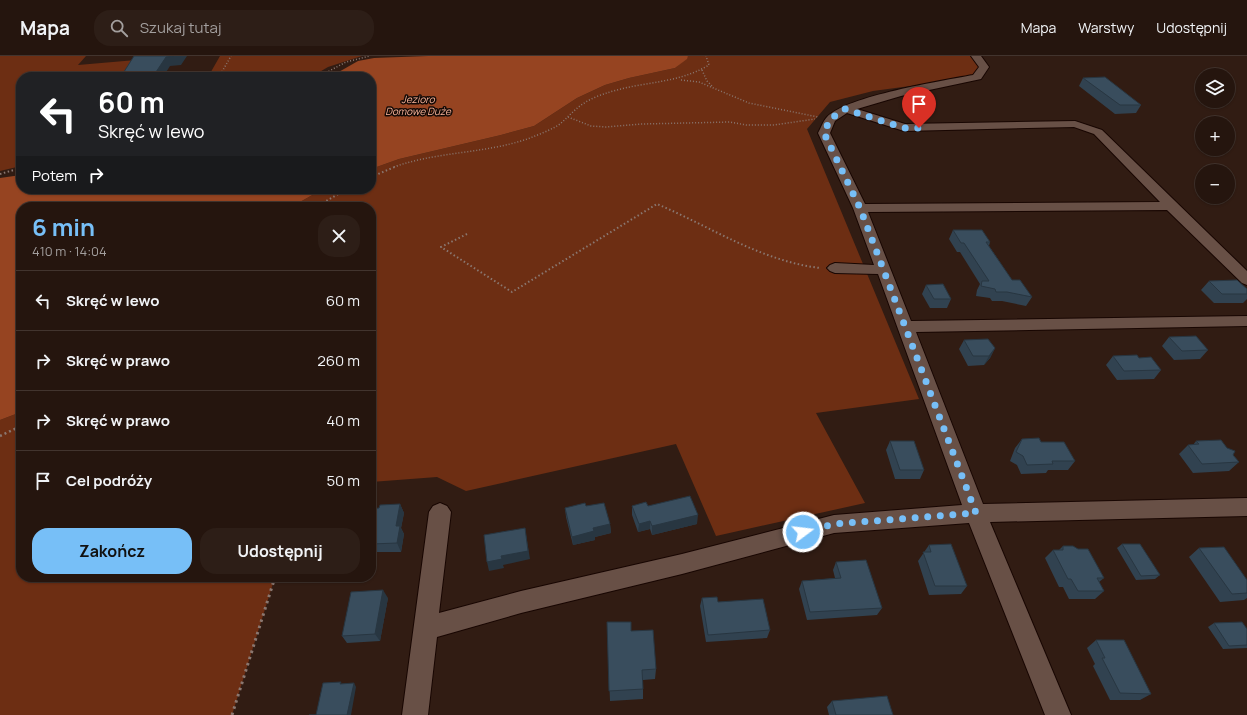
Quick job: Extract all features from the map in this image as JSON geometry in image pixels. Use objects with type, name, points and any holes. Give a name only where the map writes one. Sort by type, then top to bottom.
[{"type":"street","points":[[976,56],[984,67],[977,76],[876,99],[845,109],[830,119],[824,133],[860,208],[976,513],[1058,715]]},
{"type":"street","points":[[845,109],[904,128],[1075,124],[1098,132],[1247,280]]},
{"type":"street","points":[[860,208],[1171,206]]},
{"type":"street","points":[[835,268],[884,270]]},
{"type":"street","points":[[906,327],[1247,321]]},
{"type":"street","points":[[427,628],[521,602],[682,564],[834,524],[976,513],[1247,507]]},
{"type":"street","points":[[415,715],[427,628],[440,512]]},
{"type":"path","points":[[222,72],[231,56]]},
{"type":"path","points":[[327,72],[346,62],[370,56]]},
{"type":"path","points":[[376,175],[402,164],[426,158],[528,139],[562,122],[583,104],[615,90],[628,86],[678,80],[694,75],[709,65],[706,56]]},
{"type":"path","points":[[702,70],[707,81],[713,87]]},
{"type":"path","points":[[568,117],[591,126],[606,127],[642,124],[730,122],[746,125],[774,125],[822,118],[749,103],[699,82],[678,80]]},
{"type":"path","points":[[0,174],[16,169]]},
{"type":"path","points":[[325,202],[338,194]]},
{"type":"path","points":[[467,234],[441,247],[512,292],[657,204],[782,262],[804,266],[835,268]]},
{"type":"path","points":[[0,436],[16,428]]},
{"type":"path","points":[[232,715],[273,582]]},
{"type":"shaded area","points":[[0,56],[86,56],[78,65],[136,60],[127,72],[16,72],[16,167],[0,171]]},
{"type":"shaded area","points":[[220,56],[362,56],[328,67],[320,72],[211,72]]},
{"type":"shaded area","points":[[688,56],[976,56],[981,61],[977,77],[873,91],[830,102],[807,129],[919,399],[816,413],[865,503],[716,536],[676,444],[466,491],[437,477],[376,482],[376,202],[300,202],[314,194],[376,194],[376,167],[399,159],[534,126],[577,98],[605,85],[675,68]]},
{"type":"shaded area","points":[[16,414],[16,582],[273,582],[232,715],[0,715],[0,420]]},
{"type":"water","name":"Jezioro Domowe Duże","points":[[428,56],[688,56],[687,59],[675,68],[605,85],[577,98],[534,126],[399,159],[376,167],[376,72],[339,72],[358,61],[374,58]]},
{"type":"water","points":[[16,176],[16,194],[314,194],[300,202],[16,202],[16,414],[0,420],[0,178]]},
{"type":"building","points":[[134,56],[174,56],[166,57],[156,72],[124,72]]},
{"type":"building","points":[[1105,77],[1141,105],[1120,105],[1083,78]]},
{"type":"building","points":[[953,230],[982,230],[990,242],[986,242],[1012,280],[1020,280],[1032,297],[1007,292],[996,292],[995,289],[981,286],[982,281],[989,281],[964,243],[961,243]]},
{"type":"building","points":[[1237,280],[1247,289],[1247,294],[1222,294],[1209,281]]},
{"type":"building","points":[[943,284],[951,299],[934,299],[926,285]]},
{"type":"building","points":[[1196,336],[1208,350],[1182,351],[1169,337]]},
{"type":"building","points":[[988,339],[995,348],[989,356],[973,356],[964,340]]},
{"type":"building","points":[[1137,355],[1139,358],[1151,357],[1161,370],[1124,371],[1113,356]]},
{"type":"building","points":[[1039,438],[1041,442],[1064,442],[1075,461],[1052,461],[1053,464],[1027,465],[1023,456],[1016,452],[1022,439]]},
{"type":"building","points":[[1221,440],[1227,448],[1235,451],[1233,455],[1239,462],[1202,464],[1188,445],[1199,444],[1196,441]]},
{"type":"building","points":[[890,441],[914,441],[924,470],[900,470]]},
{"type":"building","points":[[690,496],[698,515],[652,526],[650,521],[639,524],[632,506],[646,502],[648,506]]},
{"type":"building","points":[[585,503],[586,506],[604,503],[610,524],[593,528],[594,531],[572,537],[565,508]]},
{"type":"building","points":[[400,504],[396,526],[400,526],[397,543],[376,544],[376,508],[379,508],[380,505]]},
{"type":"building","points":[[525,528],[528,551],[501,556],[502,559],[487,562],[484,535]]},
{"type":"building","points":[[951,544],[967,586],[935,586],[923,552],[931,552],[929,545]]},
{"type":"building","points":[[1122,544],[1140,544],[1160,575],[1141,576]]},
{"type":"building","points":[[1063,546],[1088,549],[1104,578],[1097,578],[1104,591],[1078,591],[1071,579],[1068,579],[1053,550],[1063,550]]},
{"type":"building","points":[[1224,547],[1247,580],[1247,593],[1232,594],[1199,548]]},
{"type":"building","points":[[866,560],[882,608],[810,612],[802,581],[841,578],[836,562]]},
{"type":"building","points":[[383,590],[375,634],[342,636],[351,592]]},
{"type":"building","points":[[717,597],[718,602],[763,599],[770,630],[708,635],[702,598]]},
{"type":"building","points":[[607,622],[631,622],[631,631],[653,630],[656,669],[642,670],[643,689],[609,691]]},
{"type":"building","points":[[1242,622],[1247,629],[1247,645],[1229,646],[1214,623]]},
{"type":"building","points":[[1096,640],[1124,640],[1151,694],[1120,693],[1102,658],[1105,658]]},
{"type":"building","points":[[323,683],[354,683],[347,715],[316,715]]},
{"type":"building","points":[[887,696],[893,715],[836,715],[832,701]]},
{"type":"route","points":[[803,532],[834,524],[976,513],[860,208],[824,133],[830,119],[845,109],[904,128],[919,128]]}]
